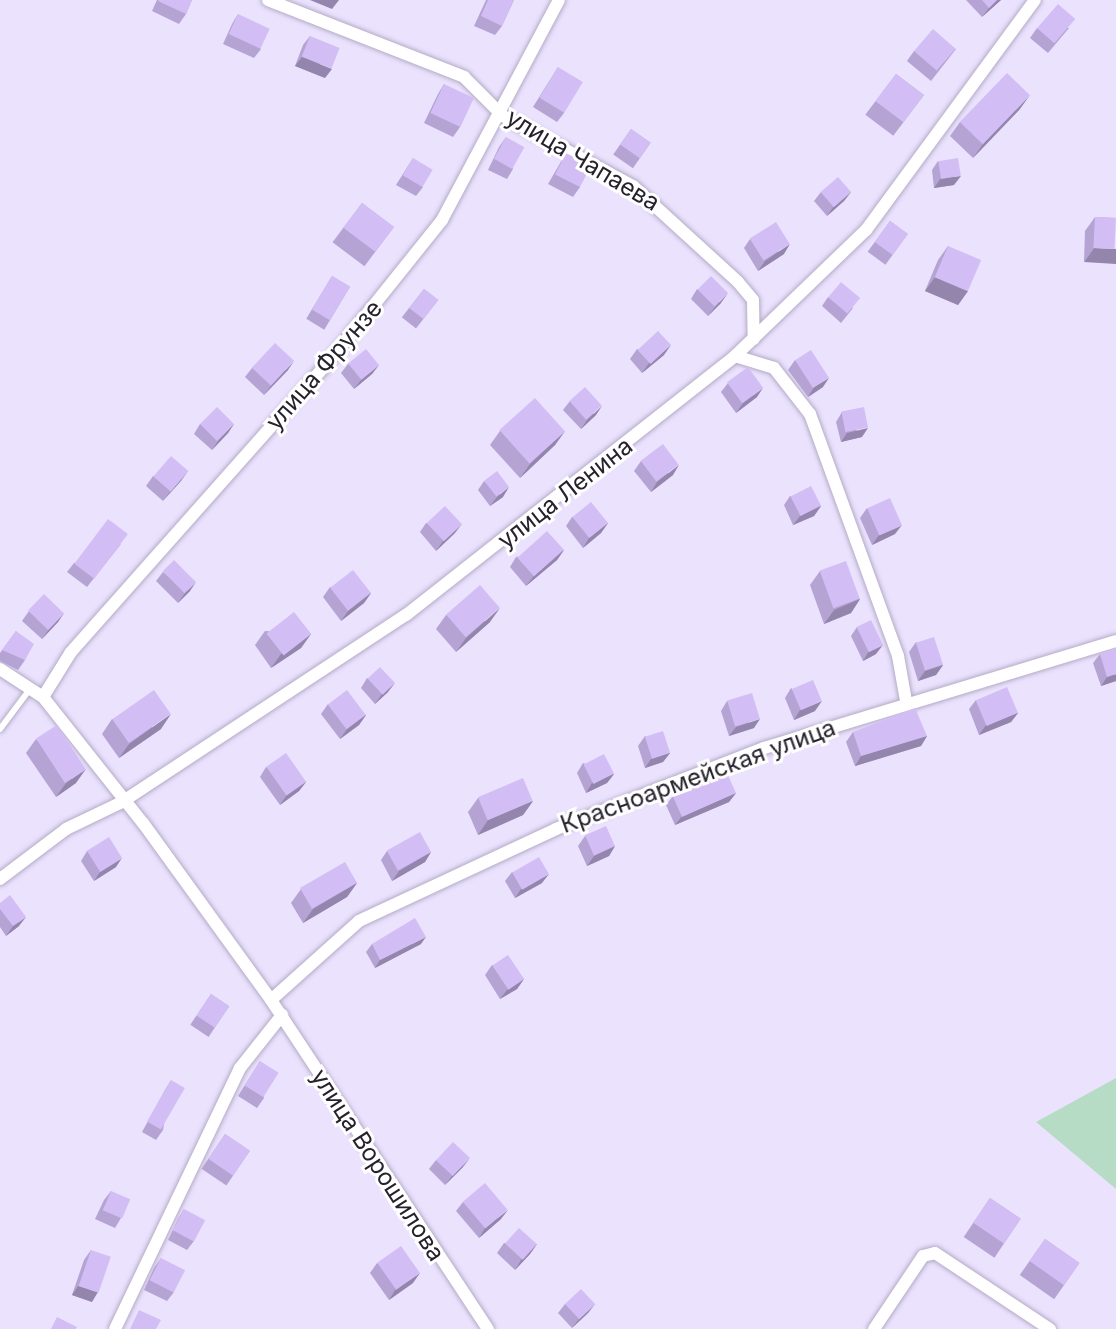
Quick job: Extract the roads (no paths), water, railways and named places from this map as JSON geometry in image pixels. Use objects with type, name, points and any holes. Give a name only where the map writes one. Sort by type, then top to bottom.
[{"type":"street","name":"улица Чапаева","points":[[268,0],[464,77],[503,116],[605,168],[665,210],[753,300],[754,339]]},
{"type":"street","name":"улица Фрунзе","points":[[43,697],[71,652],[397,278],[503,116],[559,0]]},
{"type":"street","name":"улица Ленина","points":[[0,879],[66,829],[122,802],[406,615],[735,356],[866,230],[1035,0]]},
{"type":"street","points":[[735,356],[774,368],[810,414],[898,656],[906,701]]},
{"type":"street","name":"Красноармейская улица","points":[[271,1000],[340,934],[451,875],[680,778],[906,701],[1116,641]]},
{"type":"street","points":[[0,669],[43,697]]},
{"type":"street","name":"улица Ворошилова","points":[[43,697],[282,1015],[488,1329]]},
{"type":"street","points":[[115,1329],[240,1068],[282,1015]]},
{"type":"street","points":[[874,1329],[923,1256],[935,1253],[1050,1329]]},
{"type":"lane","points":[[0,729],[30,689]]}]
